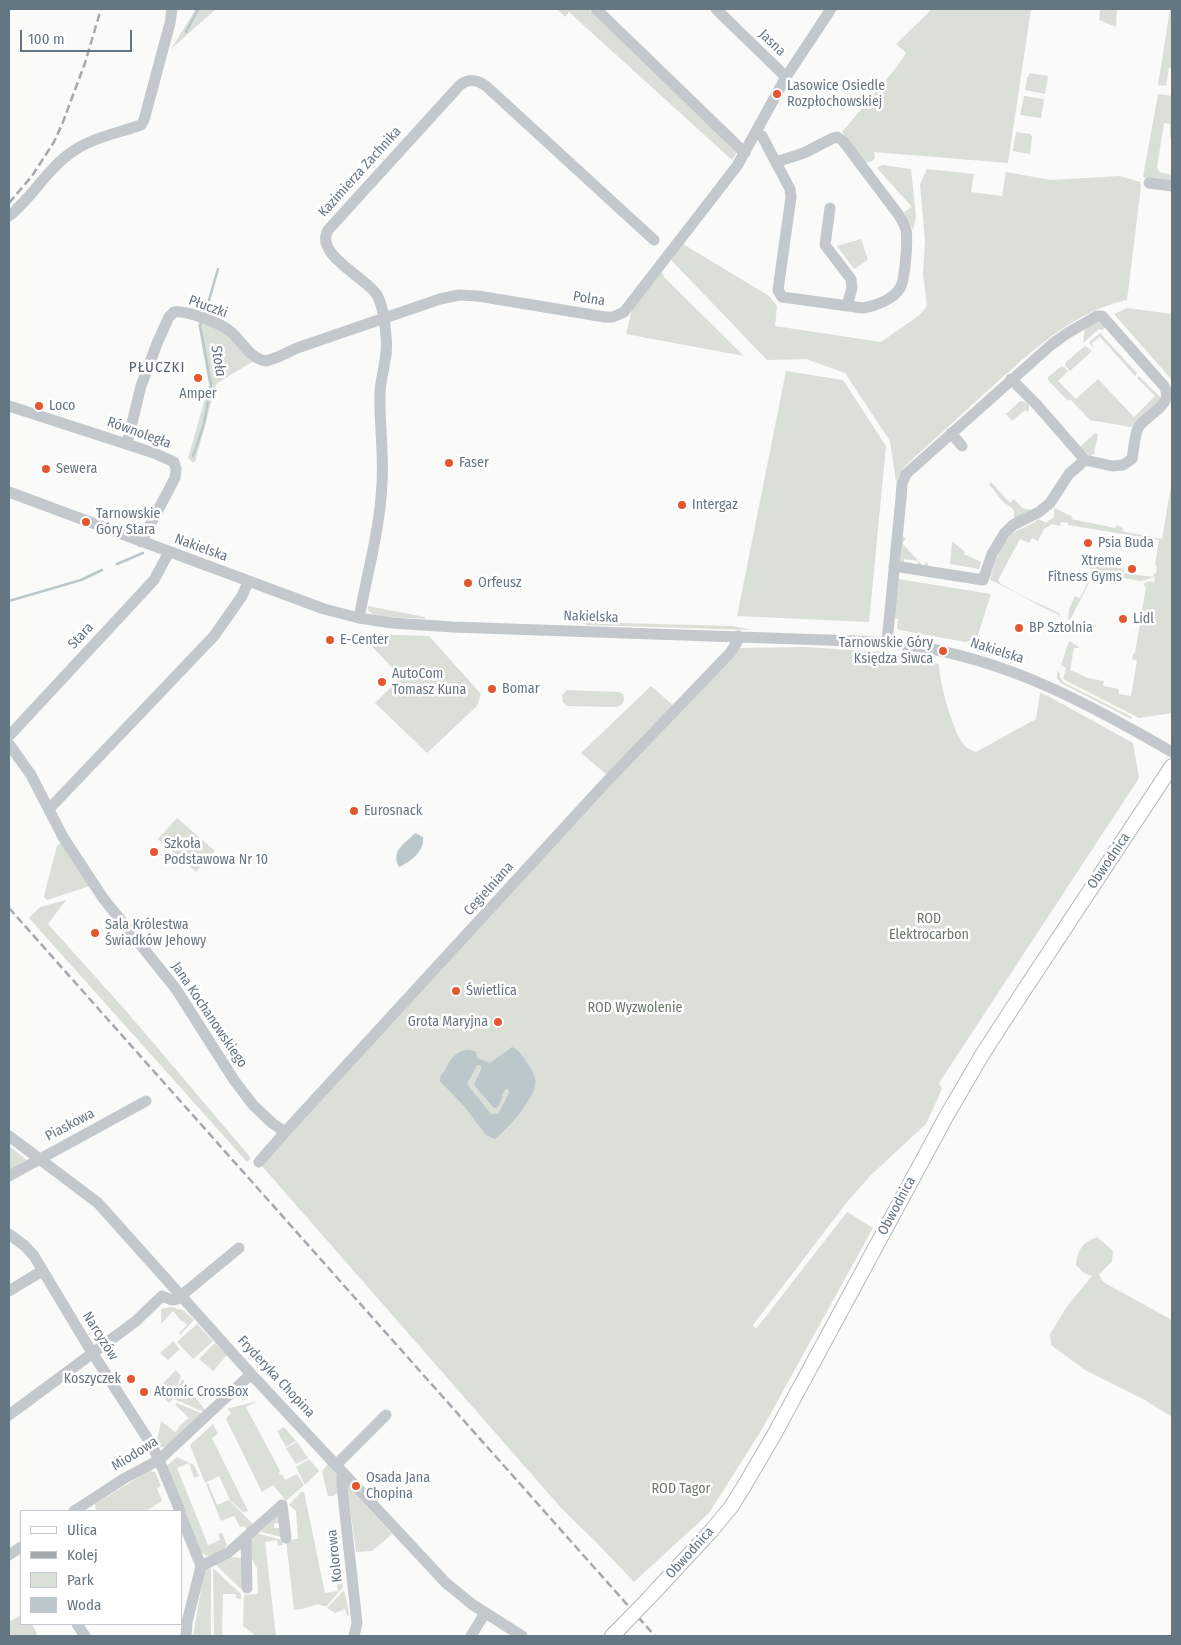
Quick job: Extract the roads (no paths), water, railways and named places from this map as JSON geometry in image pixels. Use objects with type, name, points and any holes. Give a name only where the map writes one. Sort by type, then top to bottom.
[{"type":"main road","name":"Obwodnica","points":[[615,1632],[649,1598],[731,1507],[774,1435],[947,1115],[982,1055],[1172,766]]},
{"type":"street","points":[[9,216],[73,151],[100,138],[140,126],[144,120],[172,9]]},
{"type":"street","points":[[596,9],[745,153]]},
{"type":"street","name":"Jasna","points":[[716,9],[786,77]]},
{"type":"street","name":"Polna","points":[[383,319],[440,299],[462,295],[605,317],[620,315],[627,310],[745,153],[786,77],[832,9]]},
{"type":"street","name":"Kazimierza Zachnika","points":[[359,618],[381,502],[380,391],[387,350],[387,337],[376,294],[329,250],[326,244],[328,230],[460,85],[475,80],[486,86],[654,240]]},
{"type":"street","points":[[756,133],[762,136],[790,189],[791,197],[778,290],[782,296],[863,308],[875,306],[895,294],[900,288],[902,281],[907,238],[902,220],[844,141],[837,137],[804,153],[776,162]]},
{"type":"street","points":[[1149,183],[1172,186]]},
{"type":"street","points":[[830,208],[824,245],[851,279],[852,288],[846,306]]},
{"type":"street","name":"Płuczki","points":[[127,444],[141,386],[158,340],[171,314],[178,311],[225,328],[257,358],[266,361],[297,348],[383,319]]},
{"type":"street","points":[[887,642],[894,566],[906,474],[1011,379],[1051,345],[1086,322],[1099,316],[1164,386],[1167,396],[1163,404],[1138,429],[1133,457],[1123,466],[1112,466],[1085,460],[1037,405],[1011,379]]},
{"type":"street","name":"Równoległa","points":[[9,406],[127,444],[168,458],[174,462],[176,466],[175,478],[141,542]]},
{"type":"street","points":[[951,433],[962,446]]},
{"type":"street","points":[[894,566],[983,580],[992,554],[1004,534],[1013,525],[1039,512],[1050,503],[1069,474],[1085,460]]},
{"type":"street","name":"Nakielska","points":[[9,492],[248,582],[324,609],[359,618],[453,628],[887,642],[951,652],[1014,672],[1068,695],[1172,752]]},
{"type":"street","name":"Stara","points":[[9,736],[154,580],[169,552]]},
{"type":"street","points":[[49,809],[214,636],[242,596],[248,582]]},
{"type":"street","name":"Cegielniana","points":[[260,1162],[285,1132],[602,786],[730,653],[737,642],[738,636]]},
{"type":"street","name":"Jana Kochanowskiego","points":[[9,744],[31,775],[62,837],[103,898],[176,989],[253,1105],[272,1123],[285,1132]]},
{"type":"street","name":"Piaskowa","points":[[9,1176],[146,1100]]},
{"type":"street","name":"Fryderyka Chopina","points":[[9,1136],[98,1204],[251,1374],[446,1584],[485,1613],[522,1636]]},
{"type":"street","name":"Narcyzów","points":[[9,1234],[25,1246],[34,1256],[159,1460],[180,1510]]},
{"type":"street","points":[[165,1278],[159,1288],[162,1296],[172,1300],[177,1299],[239,1248]]},
{"type":"street","points":[[9,1292],[42,1271]]},
{"type":"street","points":[[9,1415],[136,1321],[162,1296]]},
{"type":"street","name":"Miodowa","points":[[76,1510],[118,1482],[159,1460],[251,1374]]},
{"type":"street","points":[[339,1468],[386,1415]]},
{"type":"street","name":"Kolorowa","points":[[339,1468],[357,1623],[354,1636]]},
{"type":"street","points":[[201,1566],[228,1553],[282,1505],[286,1538]]},
{"type":"street","points":[[182,1518],[201,1566],[187,1622],[186,1636]]},
{"type":"street","points":[[246,1538],[247,1588]]},
{"type":"street","points":[[9,1555],[20,1548]]},
{"type":"street","points":[[471,1636],[485,1613]]},
{"type":"street","points":[[78,1625],[85,1636]]},
{"type":"water","points":[[415,833],[423,837],[422,847],[412,859],[399,867],[396,856],[398,851]]},
{"type":"water","points":[[512,1047],[523,1056],[535,1080],[533,1092],[524,1107],[495,1139],[486,1135],[464,1106],[440,1081],[441,1075],[450,1061],[461,1051],[471,1050],[476,1052],[477,1058],[490,1063]],"holes":[[[477,1065],[482,1067],[474,1085],[494,1108],[498,1107],[502,1094],[508,1089],[509,1093],[498,1114],[491,1114],[467,1084]]]},
{"type":"waterway","name":"Stoła","points":[[186,32],[198,9]]},
{"type":"waterway","name":"Stoła","points":[[205,314],[218,269]]},
{"type":"waterway","name":"Stoła","points":[[193,456],[204,424],[211,385],[200,326],[202,321]]},
{"type":"waterway","name":"Stoła","points":[[117,564],[143,553]]},
{"type":"waterway","name":"Stoła","points":[[9,601],[81,580],[102,570]]},
{"type":"railway","points":[[9,203],[32,176],[54,142],[85,63],[101,9]]},
{"type":"railway","points":[[9,908],[655,1636]]},
{"type":"place","name":"Lasowice Osiedle Rozpłochowskiej","points":[[777,94]]},
{"type":"place","name":"Amper","points":[[198,378]]},
{"type":"place","name":"Loco","points":[[39,406]]},
{"type":"place","name":"Faser","points":[[449,463]]},
{"type":"place","name":"Sewera","points":[[46,469]]},
{"type":"place","name":"Intergaz","points":[[682,505]]},
{"type":"place","name":"Tarnowskie Góry Stara","points":[[86,522]]},
{"type":"place","name":"Psia Buda","points":[[1088,543]]},
{"type":"place","name":"Xtreme Fitness Gyms","points":[[1132,569]]},
{"type":"place","name":"Orfeusz","points":[[468,583]]},
{"type":"place","name":"Lidl","points":[[1123,619]]},
{"type":"place","name":"BP Sztolnia","points":[[1019,628]]},
{"type":"place","name":"E-Center","points":[[330,640]]},
{"type":"place","name":"Tarnowskie Góry Księdza Siwca","points":[[943,651]]},
{"type":"place","name":"AutoCom Tomasz Kuna","points":[[382,682]]},
{"type":"place","name":"Bomar","points":[[492,689]]},
{"type":"place","name":"Eurosnack","points":[[354,811]]},
{"type":"place","name":"Szkoła Podstawowa Nr 10","points":[[154,852]]},
{"type":"place","name":"Sala Królestwa Świadków Jehowy","points":[[95,933]]},
{"type":"place","name":"Świetlica","points":[[456,991]]},
{"type":"place","name":"Grota Maryjna","points":[[498,1022]]},
{"type":"place","name":"Koszyczek","points":[[131,1379]]},
{"type":"place","name":"Atomic CrossBox","points":[[144,1392]]},
{"type":"place","name":"Osada Jana Chopina","points":[[356,1486]]},
{"type":"district","name":"PŁUCZKI","points":[[157,368]]},
{"type":"park label","name":"ROD Elektrocarbon","points":[[929,928]]},
{"type":"park label","name":"ROD Wyzwolenie","points":[[635,1008]]},
{"type":"park label","name":"ROD Tagor","points":[[681,1489]]}]
